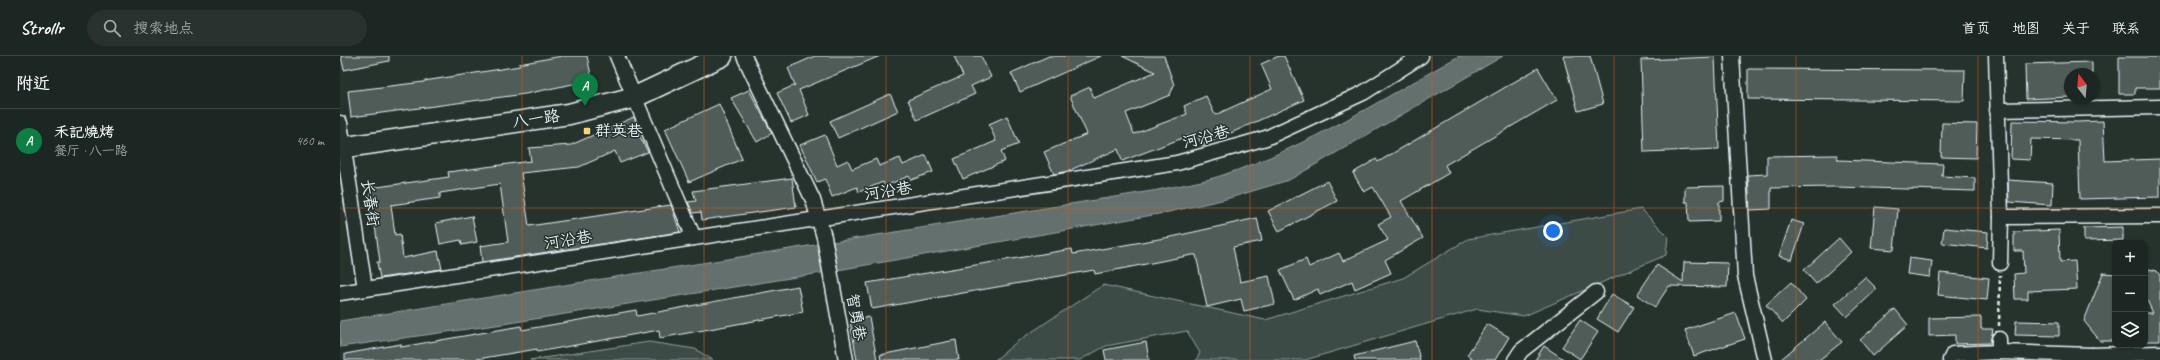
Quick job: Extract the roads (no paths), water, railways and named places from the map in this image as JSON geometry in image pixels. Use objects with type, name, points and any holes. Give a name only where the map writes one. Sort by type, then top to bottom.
[{"type":"main road","name":"八一路","points":[[342,147],[570,114],[635,98],[722,56]]},
{"type":"street","points":[[618,56],[694,238]]},
{"type":"street","name":"智勇巷","points":[[744,56],[813,200],[824,237],[846,360]]},
{"type":"street","name":"河沿巷","points":[[340,293],[1177,163],[1266,138],[1363,93],[1421,56]]},
{"type":"street","points":[[1732,56],[1745,276],[1765,360]]},
{"type":"street","points":[[1996,56],[2001,217],[2000,263]]},
{"type":"street","points":[[1997,110],[2160,107]]},
{"type":"street","name":"长春街","points":[[340,123],[342,147],[365,289]]},
{"type":"street","points":[[2001,217],[2159,218]]},
{"type":"street","points":[[1515,360],[1521,351],[1596,292]]},
{"type":"street","points":[[1950,360],[1954,354],[1999,346],[2093,357],[2160,353]]},
{"type":"place","name":"禾記燒烤","points":[[585,106]]},
{"type":"place","name":"群英巷","points":[[587,131]]}]
